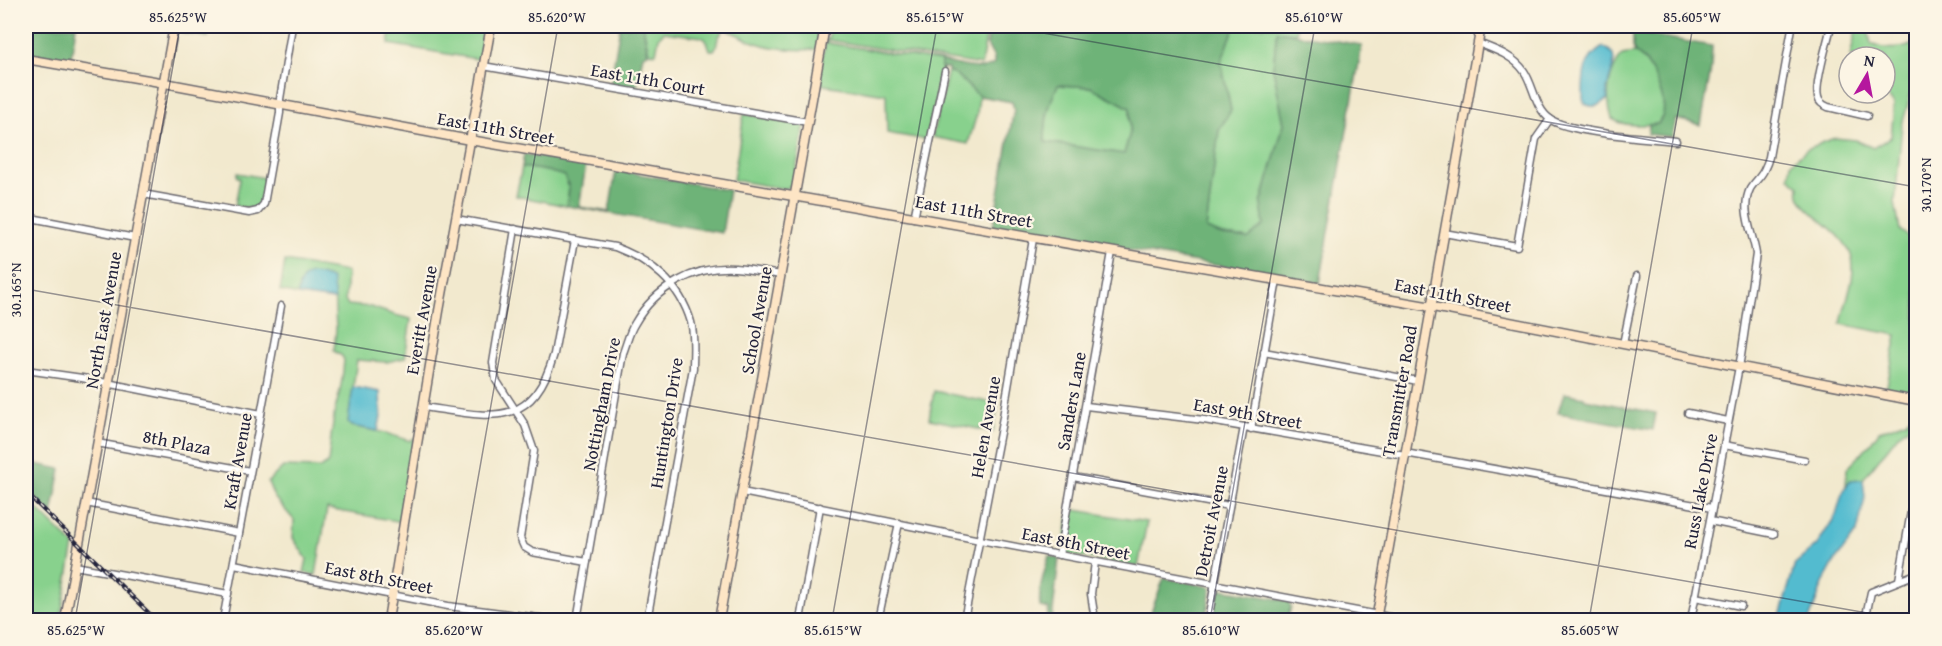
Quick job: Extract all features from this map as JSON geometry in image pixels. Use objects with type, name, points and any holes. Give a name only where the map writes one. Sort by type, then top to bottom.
[{"type":"main road","name":"North East Avenue","points":[[65,621],[174,26]]},
{"type":"main road","name":"Everitt Avenue","points":[[388,621],[491,26]]},
{"type":"main road","name":"School Avenue","points":[[719,621],[825,26]]},
{"type":"main road","name":"Transmitter Road","points":[[1376,618],[1481,26]]},
{"type":"main road","name":"East 11th Street","points":[[26,59],[470,140],[1431,307],[1916,401]]},
{"type":"street","points":[[143,194],[249,213],[258,211],[264,204],[292,26]]},
{"type":"street","points":[[1831,26],[1820,72],[1817,97],[1822,105],[1867,117]]},
{"type":"street","name":"Russ Lake Drive","points":[[1691,621],[1738,366],[1756,254],[1755,241],[1747,219],[1746,204],[1750,189],[1764,172],[1769,157],[1792,28]]},
{"type":"street","points":[[1478,43],[1502,52],[1517,63],[1527,77],[1537,101],[1550,119],[1567,126],[1592,131],[1676,141]]},
{"type":"street","name":"East 11th Court","points":[[483,66],[808,122]]},
{"type":"street","points":[[914,218],[945,71]]},
{"type":"street","points":[[1444,233],[1517,246],[1536,139],[1550,119]]},
{"type":"street","points":[[26,217],[135,238]]},
{"type":"street","name":"Huntington Drive","points":[[456,219],[615,247],[632,253],[657,270],[679,295],[691,322],[694,342],[693,368],[647,621]]},
{"type":"street","points":[[515,229],[493,363],[496,380],[525,425],[534,451],[520,538],[524,547],[532,552],[587,562]]},
{"type":"street","name":"Helen Avenue","points":[[964,621],[1033,238]]},
{"type":"street","points":[[424,407],[487,416],[506,414],[528,402],[535,395],[549,371],[575,240]]},
{"type":"street","name":"Sanders Lane","points":[[1059,555],[1112,252]]},
{"type":"street","name":"Nottingham Drive","points":[[577,621],[623,353],[635,323],[659,293],[696,273],[735,268],[781,275]]},
{"type":"street","points":[[1623,344],[1637,276]]},
{"type":"street","name":"Detroit Avenue","points":[[1208,621],[1229,506],[1264,352],[1277,280]]},
{"type":"street","name":"Kraft Avenue","points":[[223,621],[281,306]]},
{"type":"street","points":[[1264,352],[1418,381]]},
{"type":"street","points":[[26,370],[82,378],[261,414]]},
{"type":"street","name":"East 9th Street","points":[[1086,406],[1204,420],[1712,508]]},
{"type":"street","points":[[1688,413],[1728,421]]},
{"type":"street","name":"8th Plaza","points":[[98,442],[250,471]]},
{"type":"street","points":[[1724,445],[1805,460]]},
{"type":"street","points":[[1073,477],[1229,506]]},
{"type":"street","name":"East 8th Street","points":[[742,492],[1376,618],[1405,621]]},
{"type":"street","points":[[1899,580],[1913,500],[1917,495]]},
{"type":"street","points":[[86,503],[239,533]]},
{"type":"street","points":[[800,621],[820,507]]},
{"type":"street","points":[[1710,521],[1774,534]]},
{"type":"street","points":[[878,621],[899,523]]},
{"type":"street","points":[[1095,562],[1091,594],[1095,621]]},
{"type":"street","name":"East 8th Street","points":[[234,564],[448,606],[555,621]]},
{"type":"street","points":[[75,566],[228,594]]},
{"type":"street","points":[[1864,621],[1870,593],[1917,574]]},
{"type":"street","points":[[1695,597],[1741,606]]},
{"type":"green space","points":[[26,26],[76,26],[71,58],[68,62],[26,55]]},
{"type":"green space","points":[[182,26],[209,26],[208,37],[181,33]]},
{"type":"green space","points":[[390,26],[489,26],[482,60],[389,44]]},
{"type":"green space","points":[[620,26],[643,26],[648,53],[643,55],[636,90],[610,86]]},
{"type":"green space","points":[[643,26],[822,26],[818,49],[775,48],[751,41],[724,29],[714,50],[710,50],[707,41],[702,37],[664,32],[659,37],[656,53],[649,52]]},
{"type":"green space","points":[[831,26],[988,26],[981,65],[828,40]]},
{"type":"green space","points":[[991,26],[1045,26],[1047,31],[1064,33],[1098,26],[1235,26],[1221,62],[1231,110],[1219,130],[1206,229],[1222,235],[1249,238],[1264,225],[1261,204],[1284,124],[1273,68],[1277,31],[1362,45],[1320,283],[993,227],[1014,109],[1012,102],[979,96],[955,74],[948,71],[948,68],[941,68],[941,61],[969,67],[989,67],[994,64],[994,58],[987,45]],"holes":[[[1058,85],[1091,87],[1130,108],[1130,133],[1124,154],[1045,142],[1048,113]]]},
{"type":"green space","points":[[1045,26],[1098,26],[1064,33],[1047,31]]},
{"type":"green space","points":[[1235,26],[1297,26],[1296,33],[1277,31],[1273,68],[1284,124],[1261,203],[1264,225],[1249,238],[1222,235],[1206,229],[1219,130],[1231,110],[1221,62]]},
{"type":"green space","points":[[1857,26],[1870,26],[1868,30],[1871,44],[1874,45],[1853,45]]},
{"type":"green space","points":[[1633,32],[1712,46],[1711,69],[1701,125],[1676,119],[1672,137],[1648,134],[1649,125],[1658,124],[1663,116],[1664,108],[1652,71],[1635,53]]},
{"type":"green space","points":[[826,39],[828,43],[941,61],[943,69],[927,140],[887,133],[886,94],[817,84]]},
{"type":"green space","points":[[1916,43],[1916,75],[1902,125],[1895,203],[1900,230],[1916,243],[1916,397],[1886,391],[1897,335],[1841,324],[1852,281],[1851,255],[1840,237],[1802,202],[1799,186],[1789,177],[1791,163],[1807,149],[1834,138],[1856,140],[1873,148],[1891,137],[1894,105],[1897,105],[1897,48]]},
{"type":"green space","points":[[1635,53],[1652,71],[1660,90],[1664,108],[1658,124],[1628,124],[1612,119],[1608,102],[1610,78],[1622,55]]},
{"type":"green space","points":[[948,71],[955,74],[979,96],[977,114],[968,144],[932,137]]},
{"type":"green space","points":[[1058,85],[1091,87],[1130,108],[1130,133],[1124,154],[1045,142],[1048,113]]},
{"type":"green space","points":[[744,114],[805,124],[793,185],[785,189],[733,180]]},
{"type":"green space","points":[[524,154],[586,165],[579,207],[609,212],[616,170],[729,190],[722,233],[567,206],[569,188],[565,176],[522,167]]},
{"type":"green space","points":[[522,167],[565,176],[569,188],[567,206],[516,196]]},
{"type":"green space","points":[[237,173],[266,178],[262,200],[257,207],[252,209],[235,206],[240,178],[237,177]]},
{"type":"green space","points":[[285,261],[347,272],[345,300],[348,305],[371,307],[411,319],[405,358],[387,362],[357,360],[348,422],[352,426],[411,441],[416,439],[402,522],[327,509],[316,575],[304,573],[307,559],[293,538],[294,520],[274,497],[268,482],[283,467],[320,468],[328,463],[344,360],[334,351],[336,329],[334,292],[299,285],[298,295],[280,291]]},
{"type":"green space","points":[[934,391],[998,404],[993,432],[929,419]]},
{"type":"green space","points":[[1564,393],[1656,413],[1653,430],[1558,413]]},
{"type":"green space","points":[[1916,409],[1916,421],[1899,434],[1863,479],[1850,480],[1846,487],[1847,468],[1879,431],[1906,421]]},
{"type":"green space","points":[[26,462],[61,469],[52,514],[26,488]]},
{"type":"green space","points":[[26,498],[74,545],[60,620],[26,620]]},
{"type":"green space","points":[[1070,509],[1147,522],[1138,567],[1062,553]]},
{"type":"green space","points":[[1049,556],[1059,558],[1052,620],[1047,620],[1049,609],[1040,607],[1042,581]]},
{"type":"green space","points":[[1164,578],[1211,587],[1206,620],[1148,620]]},
{"type":"green space","points":[[1216,588],[1288,601],[1291,607],[1287,620],[1211,620]]},
{"type":"water","points":[[1603,47],[1609,50],[1614,60],[1607,90],[1608,99],[1600,105],[1592,106],[1585,104],[1583,99],[1585,69],[1591,57]]},
{"type":"water","points":[[310,274],[332,279],[335,300],[298,295],[301,282]]},
{"type":"water","points":[[353,387],[380,392],[381,416],[378,431],[352,426],[348,422]]},
{"type":"water","points":[[1863,479],[1865,498],[1857,532],[1835,561],[1824,581],[1809,620],[1779,620],[1795,564],[1817,545],[1836,515],[1842,494],[1850,480]]},
{"type":"railway","points":[[26,493],[156,620]]}]
